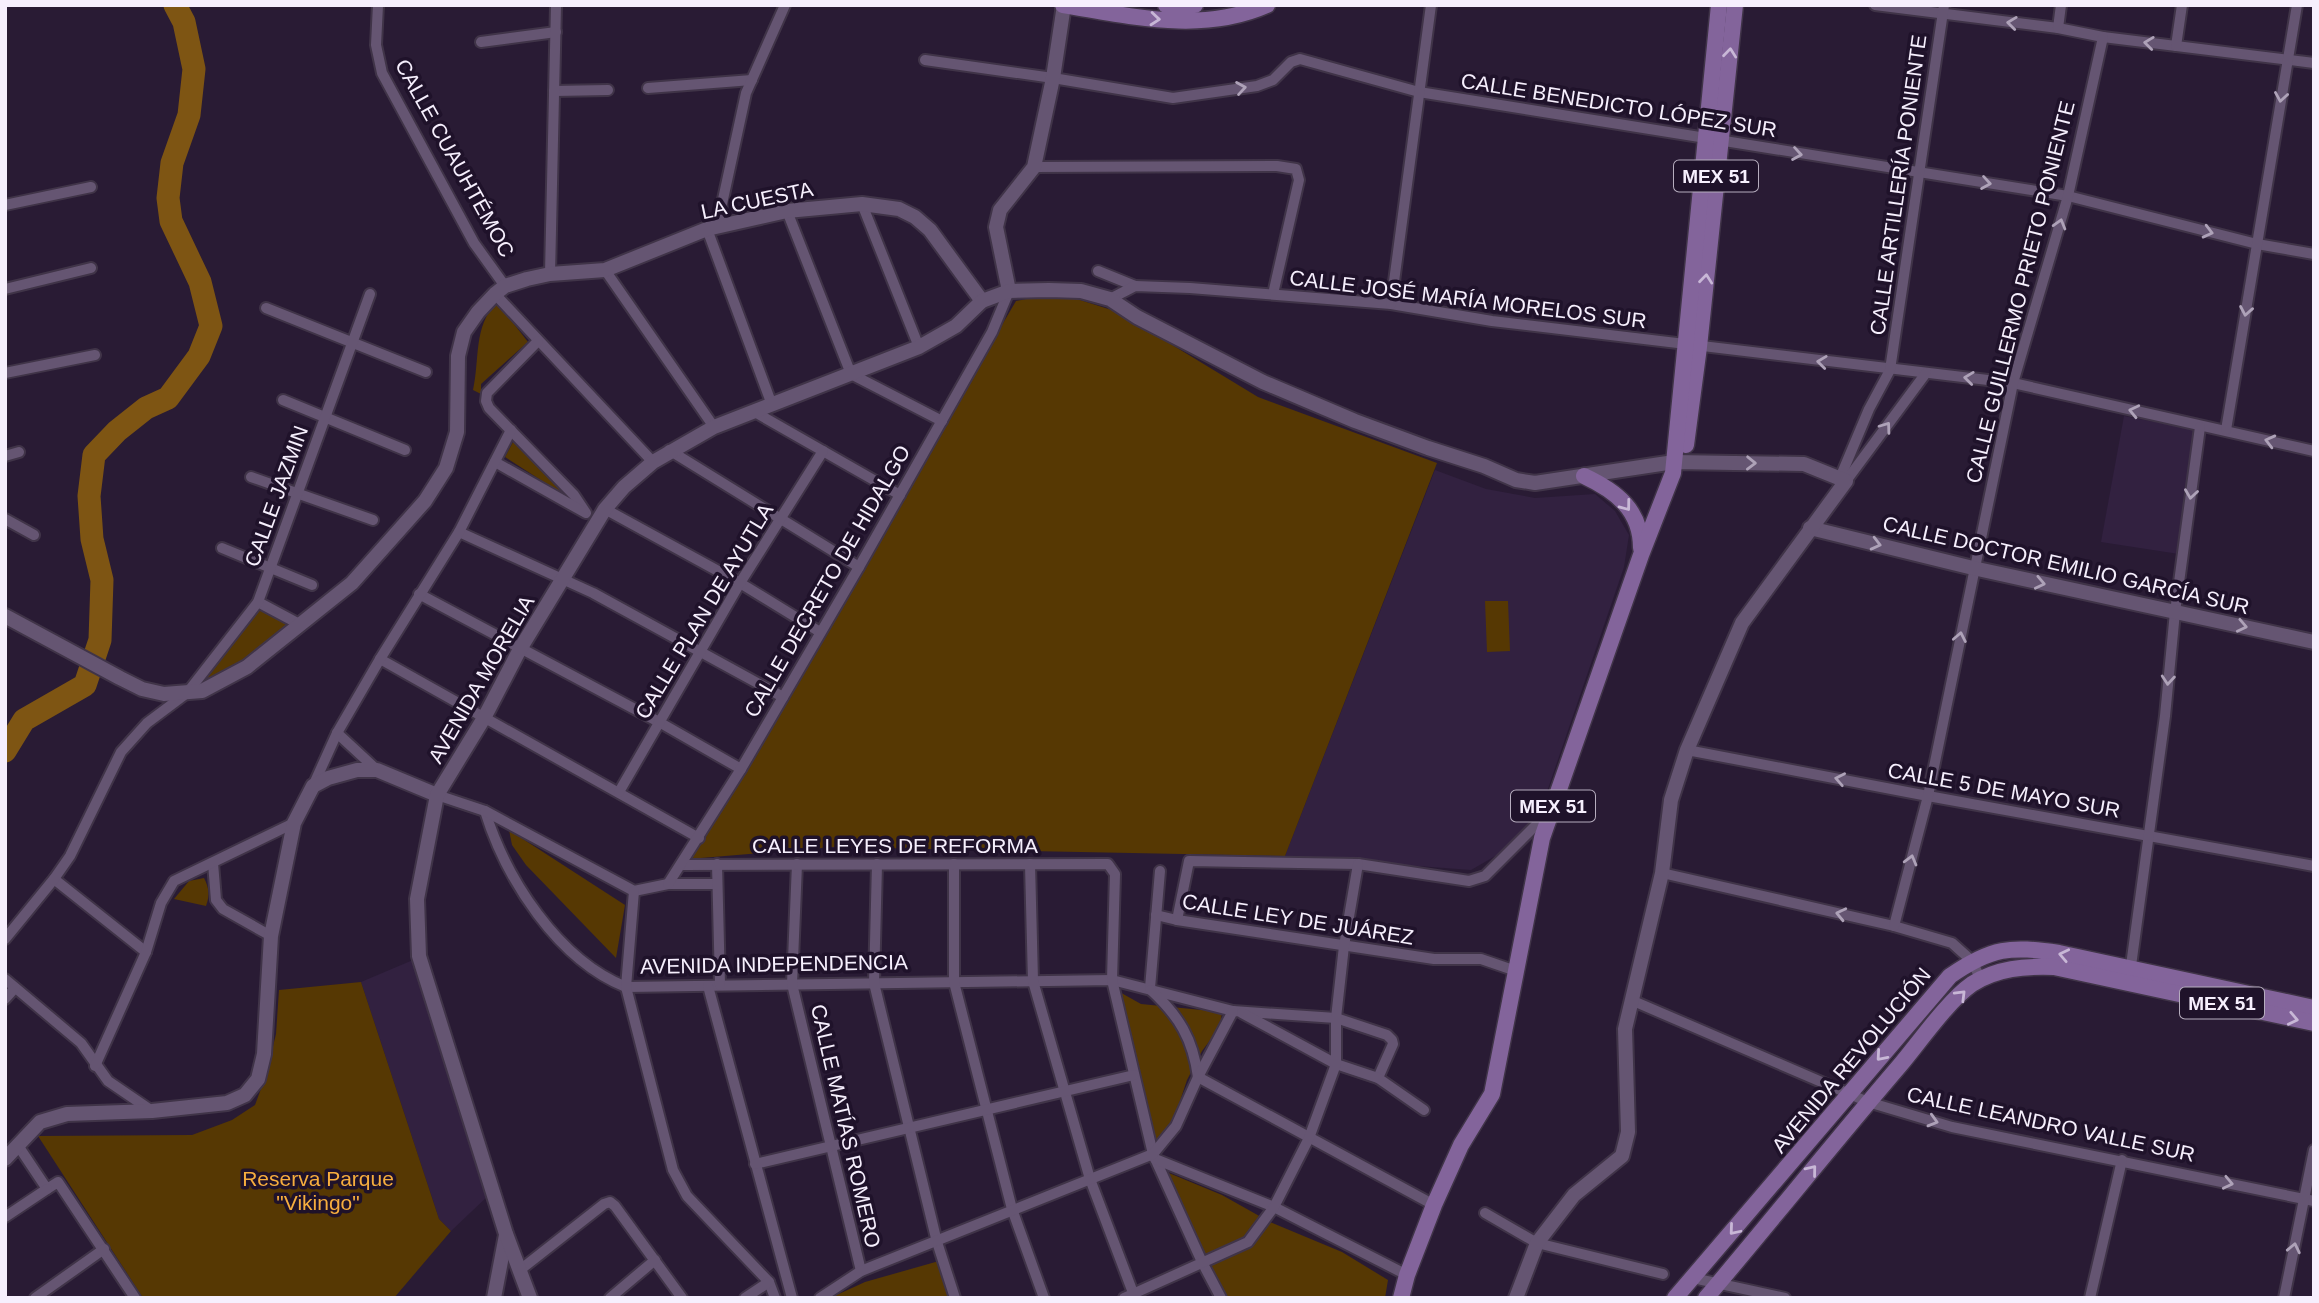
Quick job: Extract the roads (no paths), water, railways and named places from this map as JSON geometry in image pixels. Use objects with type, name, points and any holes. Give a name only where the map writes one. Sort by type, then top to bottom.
[{"type":"main road","points":[[1063,5],[1138,18],[1208,22],[1238,16],[1266,5]]},
{"type":"main road","points":[[1166,5],[1195,5]]},
{"type":"main road","name":"MEX 51","points":[[1401,1298],[1434,1205],[1461,1145],[1492,1094],[1541,843],[1641,555],[1677,466],[1693,346],[1713,140],[1719,5]]},
{"type":"main road","name":"MEX 51","points":[[1713,140],[1735,5]]},
{"type":"main road","points":[[1584,477],[1608,487],[1632,513],[1641,535],[1641,555]]},
{"type":"main road","name":"AVENIDA REVOLUCIÓN","points":[[1675,1298],[1950,976],[1972,961],[2004,950],[2030,949],[2059,953],[2130,978],[2314,1023]]},
{"type":"main road","name":"AVENIDA REVOLUCIÓN","points":[[1706,1298],[1960,995],[1981,980],[2006,969],[2054,967],[2314,1008]]},
{"type":"street","name":"CALLE CUAUHTÉMOC","points":[[378,5],[376,45],[382,73],[500,290],[538,341],[653,462]]},
{"type":"street","points":[[550,274],[556,5]]},
{"type":"street","points":[[772,405],[712,228],[746,93],[785,5]]},
{"type":"street","points":[[1009,291],[996,227],[1000,209],[1034,167],[1053,78],[1063,5]]},
{"type":"street","points":[[1391,304],[1431,5]]},
{"type":"street","points":[[1875,5],[1943,10],[2103,37],[2314,63]]},
{"type":"street","points":[[2058,28],[2061,5]]},
{"type":"street","points":[[2176,46],[2182,5]]},
{"type":"street","points":[[2226,430],[2297,5]]},
{"type":"street","name":"CALLE ARTILLERÍA PONIENTE","points":[[1842,482],[1869,409],[1890,370],[1943,10]]},
{"type":"street","points":[[481,42],[556,32]]},
{"type":"street","name":"CALLE GUILLERMO PRIETO PONIENTE","points":[[1894,926],[1928,796],[2012,383],[2068,196],[2103,37]]},
{"type":"street","name":"CALLE BENEDICTO LÓPEZ SUR","points":[[925,60],[1053,78],[1173,99],[1257,86],[1273,80],[1291,62],[1300,59],[1419,92],[2068,196],[2257,244],[2314,254]]},
{"type":"street","points":[[648,88],[752,80]]},
{"type":"street","points":[[554,91],[608,90]]},
{"type":"street","points":[[1034,167],[1277,166],[1296,169],[1300,180],[1273,294]]},
{"type":"street","points":[[5,205],[91,187]]},
{"type":"street","name":"LA CUESTA","points":[[500,290],[550,274],[605,270],[712,228],[787,211],[862,204],[900,209],[915,217],[930,230],[982,302]]},
{"type":"street","points":[[862,204],[919,346]]},
{"type":"street","points":[[787,211],[851,374],[942,421]]},
{"type":"street","points":[[5,289],[91,268]]},
{"type":"street","points":[[605,270],[714,427]]},
{"type":"street","points":[[1098,271],[1135,286]]},
{"type":"street","points":[[1110,299],[1135,286]]},
{"type":"street","name":"CALLE JOSÉ MARÍA MORELOS SUR","points":[[1135,286],[1391,304],[1492,321],[2012,383],[2314,451]]},
{"type":"street","points":[[5,616],[142,689],[164,694],[202,691],[247,667],[352,583],[425,502],[446,468],[457,432],[458,356],[464,332],[478,312],[500,290]]},
{"type":"street","points":[[982,302],[1009,291],[1081,291],[1110,299],[1137,317],[1263,382],[1367,426],[1485,466],[1516,480],[1535,483],[1677,466],[1804,464],[1842,482]]},
{"type":"street","name":"CALLE DECRETO DE HIDALGO","points":[[668,884],[741,769],[859,567],[992,332],[1009,291]]},
{"type":"street","name":"CALLE JAZMIN","points":[[5,939],[70,856],[121,752],[147,723],[187,693],[258,602],[370,294]]},
{"type":"street","name":"AVENIDA MORELIA","points":[[530,1298],[506,1234],[419,956],[417,899],[437,795],[484,718],[520,649],[602,516],[624,487],[669,450],[714,427],[919,346],[956,326],[982,302]]},
{"type":"street","points":[[266,308],[426,372]]},
{"type":"street","points":[[538,341],[487,393],[485,401],[574,495],[586,513]]},
{"type":"street","points":[[5,373],[96,355]]},
{"type":"street","points":[[1516,1298],[1537,1243],[1574,1195],[1622,1156],[1628,1132],[1624,1039],[1662,873],[1671,800],[1687,750],[1742,623],[1842,482],[1926,373]]},
{"type":"street","points":[[283,400],[405,450]]},
{"type":"street","points":[[753,411],[900,495]]},
{"type":"street","points":[[2130,978],[2200,427]]},
{"type":"street","points":[[5,1159],[40,1122],[67,1114],[152,1111],[227,1103],[245,1095],[258,1079],[264,1054],[271,936],[294,823],[337,733],[459,532],[511,430]]},
{"type":"street","points":[[669,450],[859,567]]},
{"type":"street","name":"CALLE PLAN DE AYUTLA","points":[[619,792],[740,583],[823,451]]},
{"type":"street","points":[[5,456],[19,452]]},
{"type":"street","points":[[495,462],[586,513],[602,516],[740,583],[820,632]]},
{"type":"street","points":[[251,477],[373,520]]},
{"type":"street","points":[[5,519],[34,535]]},
{"type":"street","name":"CALLE DOCTOR EMILIO GARCÍA SUR","points":[[1810,528],[1973,568],[2314,642]]},
{"type":"street","points":[[459,532],[564,580],[783,697]]},
{"type":"street","points":[[222,548],[312,584]]},
{"type":"street","points":[[419,594],[659,722],[741,769]]},
{"type":"street","points":[[258,602],[301,625]]},
{"type":"street","points":[[380,659],[699,838]]},
{"type":"street","points":[[337,733],[377,770],[485,811],[634,891],[668,884],[718,884]]},
{"type":"street","name":"CALLE 5 DE MAYO SUR","points":[[1687,750],[2314,866]]},
{"type":"street","points":[[313,786],[328,778],[348,773],[377,770]]},
{"type":"street","points":[[1177,920],[1189,861],[1358,864],[1460,880],[1478,879],[1491,870],[1552,810]]},
{"type":"street","name":"AVENIDA INDEPENDENCIA","points":[[485,811],[495,842],[515,883],[544,921],[580,959],[604,978],[626,987],[1112,980],[1236,1011]]},
{"type":"street","points":[[95,1066],[146,952],[161,903],[174,881],[294,823]]},
{"type":"street","points":[[213,863],[216,900],[223,909],[271,936]]},
{"type":"street","points":[[717,864],[714,986],[755,1164],[792,1298]]},
{"type":"street","name":"CALLE MATÍAS ROMERO","points":[[797,864],[792,984],[861,1271]]},
{"type":"street","points":[[877,864],[874,983],[937,1242],[955,1298]]},
{"type":"street","points":[[954,864],[954,982],[1012,1209],[1044,1298]]},
{"type":"street","points":[[1030,864],[1033,981],[1090,1179],[1131,1297],[1248,1242],[1274,1208],[1309,1139],[1336,1064],[1336,1018],[1344,946],[1358,864]]},
{"type":"street","name":"CALLE LEYES DE REFORMA","points":[[681,865],[1108,864],[1115,874],[1112,980]]},
{"type":"street","points":[[1160,871],[1150,988],[1172,1010],[1194,1053],[1198,1077]]},
{"type":"street","points":[[1662,873],[1894,926],[1952,943],[1972,961],[1981,980]]},
{"type":"street","points":[[54,879],[146,952]]},
{"type":"street","points":[[634,891],[626,987],[673,1170],[687,1196],[769,1282],[775,1298]]},
{"type":"street","name":"CALLE LEY DE JUÁREZ","points":[[1156,915],[1434,959],[1481,959],[1516,971]]},
{"type":"street","points":[[5,979],[82,1043],[95,1066],[108,1081],[152,1111]]},
{"type":"street","points":[[1112,980],[1154,1157],[1221,1298]]},
{"type":"street","points":[[5,999],[15,988]]},
{"type":"street","name":"CALLE LEANDRO VALLE SUR","points":[[1631,1000],[1868,1102],[1952,1127],[2309,1200]]},
{"type":"street","points":[[1236,1011],[1336,1018],[1387,1035],[1393,1044],[1378,1077]]},
{"type":"street","points":[[1236,1011],[1336,1064],[1378,1077],[1424,1110]]},
{"type":"street","points":[[820,1298],[861,1271],[1012,1209],[1154,1157],[1176,1126],[1198,1077],[1236,1011]]},
{"type":"street","points":[[755,1164],[1134,1075]]},
{"type":"street","points":[[1198,1077],[1434,1205]]},
{"type":"street","points":[[17,1144],[47,1189]]},
{"type":"street","points":[[2284,1298],[2309,1200],[2314,1150]]},
{"type":"street","points":[[1154,1157],[1274,1208],[1407,1275]]},
{"type":"street","points":[[2090,1298],[2122,1160]]},
{"type":"street","points":[[5,1217],[58,1182],[135,1298]]},
{"type":"street","points":[[520,1270],[610,1202],[682,1298]]},
{"type":"street","points":[[1485,1213],[1537,1243],[1663,1274]]},
{"type":"street","points":[[494,1298],[506,1234]]},
{"type":"street","points":[[35,1298],[104,1249]]},
{"type":"street","points":[[610,1298],[655,1259]]},
{"type":"street","points":[[1693,1278],[1785,1298]]},
{"type":"street","points":[[746,1298],[769,1282]]},
{"type":"waterway","points":[[5,751],[24,720],[85,685],[100,640],[102,580],[92,539],[89,496],[94,455],[117,431],[146,408],[168,398],[199,356],[211,326],[200,282],[171,221],[168,198],[172,163],[189,115],[194,69],[184,22],[175,5]]},
{"type":"park label","name":"Reserva Parque \"Vikingo\"","points":[[318,1190]]}]
